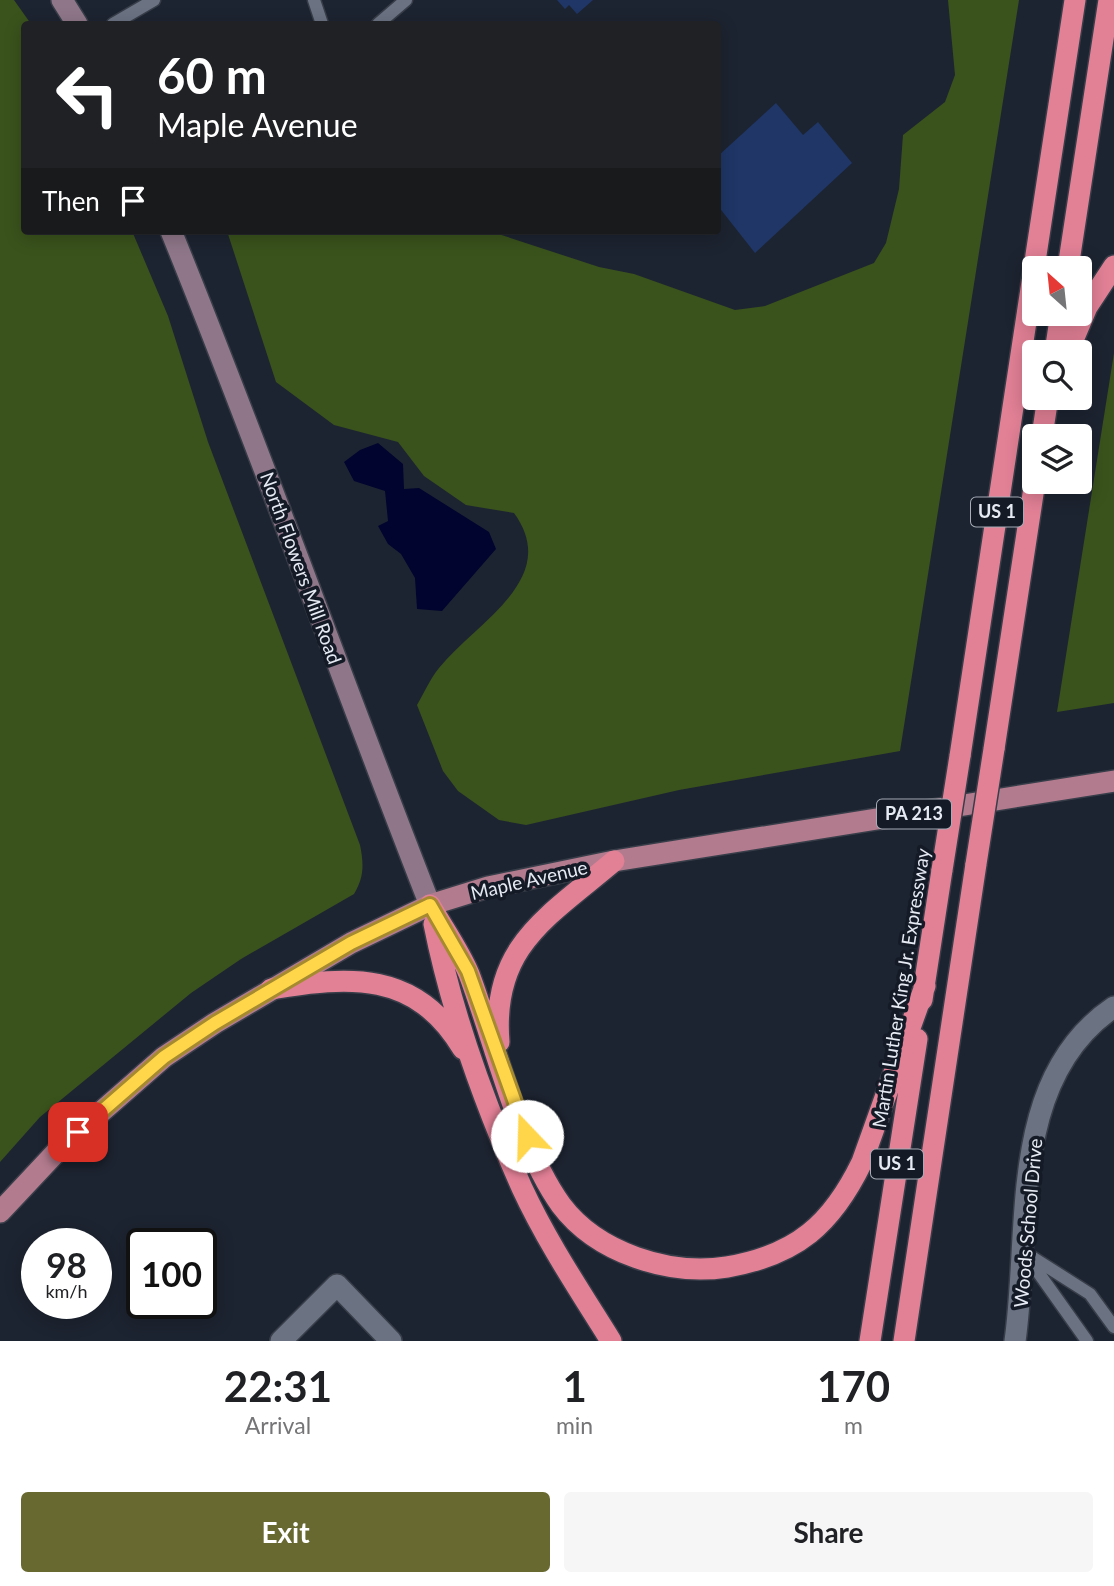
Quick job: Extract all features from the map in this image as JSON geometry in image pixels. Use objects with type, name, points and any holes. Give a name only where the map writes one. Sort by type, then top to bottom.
[{"type":"highway","name":"Martin Luther King Jr. Expressway","points":[[1036,256],[1075,0]]},
{"type":"highway","points":[[1070,256],[1109,0]]},
{"type":"highway","points":[[1073,340],[1087,307],[1114,266]]},
{"type":"highway","name":"Martin Luther King Jr. Expressway","points":[[870,1341],[1025,326]]},
{"type":"highway","name":"US 1","points":[[904,1341],[1033,494]]},
{"type":"highway","points":[[501,1069],[499,1003],[509,965],[530,933],[614,861]]},
{"type":"highway","points":[[430,905],[468,971],[501,1069],[552,1190],[561,1204],[585,1229],[643,1261],[695,1268],[745,1264],[768,1257],[807,1237],[836,1208],[863,1162],[925,986]]},
{"type":"highway","points":[[430,905],[445,979],[522,1188],[568,1272],[611,1341]]},
{"type":"highway","points":[[271,989],[328,979],[361,980],[394,988],[418,1000],[439,1018],[457,1040],[479,1077]]},
{"type":"main road","name":"Maple Avenue","points":[[0,1212],[61,1147],[164,1057],[271,989],[351,943],[430,905],[488,887],[614,861],[1114,781]]},
{"type":"street","points":[[65,1],[75,21]]},
{"type":"street","name":"North Flowers Mill Road","points":[[173,235],[430,905]]},
{"type":"street","name":"Woods School Drive","points":[[1016,1341],[1030,1166],[1040,1106],[1054,1072],[1073,1043],[1114,1007]]},
{"type":"street","points":[[281,1341],[337,1285],[391,1341]]},
{"type":"lane","points":[[118,21],[155,0]]},
{"type":"lane","points":[[314,0],[321,21]]},
{"type":"lane","points":[[382,21],[406,0]]},
{"type":"lane","points":[[1024,1252],[1090,1294],[1114,1327]]},
{"type":"lane","points":[[1024,1252],[1087,1341]]},
{"type":"green space","points":[[0,0],[14,0],[29,21],[21,21],[21,235],[134,235],[168,316],[208,442],[360,845],[362,865],[360,882],[354,894],[241,959],[191,993],[40,1117],[0,1162]]},
{"type":"green space","points":[[948,0],[1019,0],[900,751],[679,790],[526,825],[499,820],[458,791],[443,771],[417,705],[439,668],[492,616],[521,579],[528,559],[526,537],[514,513],[466,505],[424,476],[398,442],[334,425],[276,382],[228,235],[501,235],[599,267],[634,274],[735,310],[765,306],[874,263],[886,243],[899,189],[903,135],[945,102],[955,75]]},
{"type":"green space","points":[[1114,353],[1114,703],[1057,712],[1092,494]]},
{"type":"water","points":[[378,443],[403,464],[404,489],[419,488],[489,532],[496,549],[442,611],[417,609],[415,578],[401,554],[388,544],[378,526],[388,521],[385,491],[354,481],[344,462],[360,450]]},
{"type":"building","points":[[557,0],[593,0],[577,14],[569,5],[565,9]]},
{"type":"building","points":[[776,103],[803,135],[818,122],[852,163],[755,253],[721,210],[721,153]]},
{"type":"route","points":[[78,1132],[164,1057],[215,1023],[351,943],[430,905],[468,971],[527,1136]]}]
